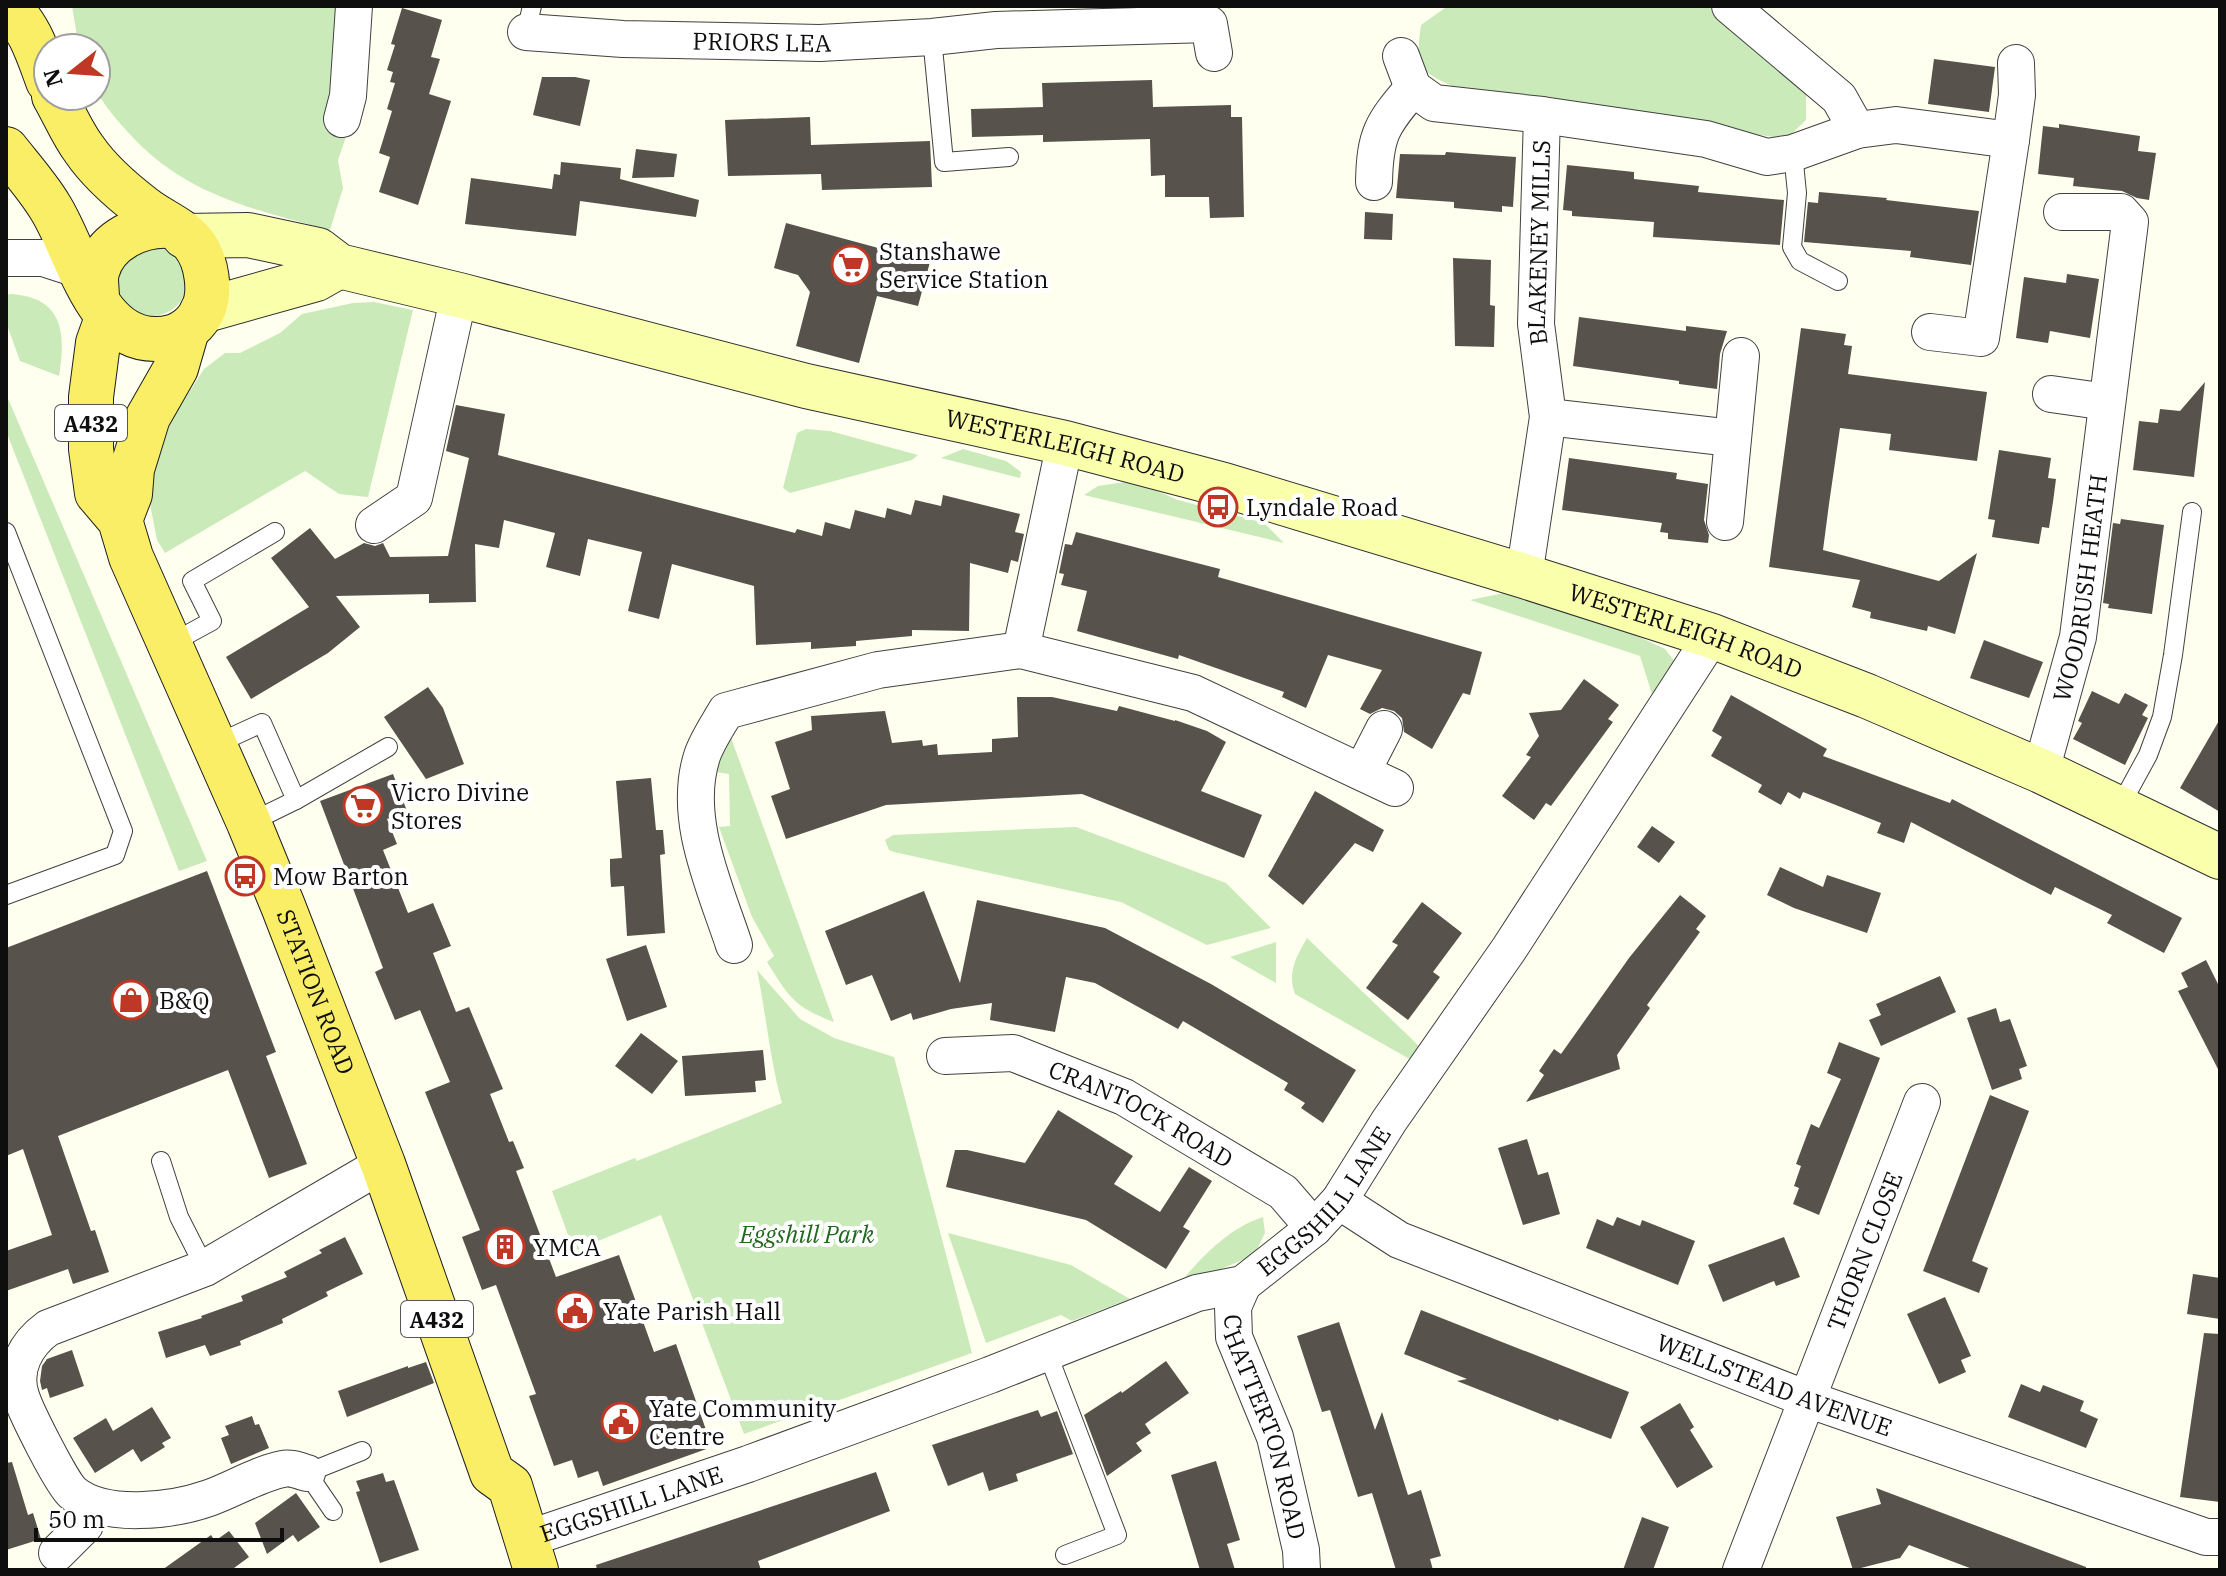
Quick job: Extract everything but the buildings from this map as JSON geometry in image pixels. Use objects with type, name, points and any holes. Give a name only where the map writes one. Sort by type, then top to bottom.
[{"type":"main road","points":[[25,17],[32,36]]},
{"type":"main road","name":"A432","points":[[63,112],[84,149],[118,186],[193,243],[204,264],[208,292],[176,368],[148,417],[132,469],[130,494],[120,520]]},
{"type":"main road","points":[[6,149],[50,205],[95,295],[124,332],[143,340],[166,339],[195,321]]},
{"type":"main road","name":"A432","points":[[95,295],[97,272],[106,254],[121,239],[153,225],[177,231]]},
{"type":"main road","name":"STATION ROAD","points":[[95,295],[98,343],[91,397],[91,449],[97,493],[120,520],[131,557],[168,645],[249,823],[383,1164],[492,1473],[510,1486],[524,1560]]},
{"type":"street","points":[[342,119],[348,96],[354,6]]},
{"type":"street","points":[[1730,6],[1839,98],[1857,130]]},
{"type":"street","name":"PRIORS LEA","points":[[529,19],[623,39],[820,43],[932,37],[995,18],[1209,24],[1214,53]]},
{"type":"street","points":[[1930,332],[1981,338],[2017,95],[2016,63]]},
{"type":"street","name":"BLAKENEY MILLS","points":[[1374,182],[1375,150],[1407,72],[1434,103],[1706,139],[1767,157],[1793,153],[1857,130],[1896,125],[2011,140]]},
{"type":"street","name":"BLAKENEY MILLS","points":[[1524,576],[1548,417],[1536,324],[1542,115]]},
{"type":"street","name":"WOODRUSH HEATH","points":[[2041,771],[2078,637],[2130,222],[2121,212],[2062,212]]},
{"type":"street","name":"WESTERLEIGH ROAD","points":[[177,231],[248,235],[318,250],[339,266],[806,386],[1065,443],[1224,485],[1524,576],[1712,636],[1867,696],[2041,771],[2220,857]]},
{"type":"street","points":[[6,258],[43,258],[95,295]]},
{"type":"street","points":[[195,321],[316,279],[339,266]]},
{"type":"street","points":[[374,525],[414,498],[459,295]]},
{"type":"street","points":[[1725,522],[1741,356]]},
{"type":"street","points":[[2051,394],[2107,402]]},
{"type":"street","points":[[1548,417],[1732,438]]},
{"type":"street","points":[[1021,650],[1065,443]]},
{"type":"street","name":"EGGSHILL LANE","points":[[524,1560],[748,1464],[1197,1293],[1243,1284],[1314,1228],[1339,1201],[1389,1121],[1509,949],[1712,636]]},
{"type":"street","points":[[734,945],[708,866],[695,807],[702,756],[726,711],[878,670],[1021,650],[1193,693],[1395,788]]},
{"type":"street","points":[[1362,772],[1384,729]]},
{"type":"street","name":"CRANTOCK ROAD","points":[[945,1056],[1013,1053],[1124,1097],[1283,1192],[1314,1228]]},
{"type":"street","name":"THORN CLOSE","points":[[1741,1570],[1922,1102]]},
{"type":"street","points":[[307,1473],[285,1468],[205,1499],[169,1507],[116,1509],[90,1504],[70,1491],[26,1410],[13,1361],[48,1328],[205,1268],[383,1164]]},
{"type":"street","name":"WELLSTEAD AVENUE","points":[[1339,1201],[1399,1240],[1807,1399],[2206,1537],[2220,1537]]},
{"type":"street","name":"CHATTERTON ROAD","points":[[1243,1284],[1233,1307],[1234,1337],[1275,1437],[1301,1550],[1302,1570]]},
{"type":"street","points":[[57,1553],[85,1525],[90,1504]]},
{"type":"lane","points":[[932,37],[944,162],[1009,157]]},
{"type":"lane","points":[[1793,153],[1797,193],[1792,247],[1800,261],[1838,281]]},
{"type":"lane","points":[[2119,808],[2148,755],[2162,717],[2192,512]]},
{"type":"lane","points":[[6,532],[123,831],[115,855],[6,895]]},
{"type":"lane","points":[[168,645],[212,621],[192,581],[275,532]]},
{"type":"lane","points":[[214,745],[262,723],[296,800]]},
{"type":"lane","points":[[249,823],[388,747]]},
{"type":"lane","points":[[161,1161],[179,1217],[205,1268]]},
{"type":"lane","points":[[1047,1352],[1117,1535],[1111,1547],[1065,1555]]},
{"type":"lane","points":[[333,1511],[307,1473],[362,1451]]},
{"type":"green space","points":[[72,6],[340,6],[348,131],[338,160],[343,188],[330,230],[219,196],[170,170],[148,152],[111,112],[112,32],[76,32]]},
{"type":"green space","points":[[1453,6],[1708,6],[1806,91],[1806,120],[1786,139],[1457,88],[1427,72],[1419,59],[1421,25]]},
{"type":"green space","points":[[152,246],[177,256],[187,281],[177,306],[152,316],[127,306],[117,281],[127,256]]},
{"type":"green space","points":[[10,294],[41,302],[57,320],[62,345],[59,376],[20,361],[6,322],[6,296]]},
{"type":"green space","points":[[374,302],[413,310],[368,497],[339,494],[305,471],[165,553],[157,540],[150,504],[155,467],[172,419],[204,369],[225,353],[240,353],[280,333],[302,314],[353,303]]},
{"type":"green space","points":[[6,394],[207,861],[179,871],[6,431]]},
{"type":"green space","points":[[806,429],[830,431],[918,455],[912,460],[790,493],[783,488],[797,433]]},
{"type":"green space","points":[[963,449],[1006,461],[1021,472],[1020,478],[941,458]]},
{"type":"green space","points":[[1125,482],[1264,523],[1284,543],[1084,495],[1098,486]]},
{"type":"green space","points":[[1504,593],[1633,634],[1665,649],[1678,666],[1657,710],[1640,656],[1470,600]]},
{"type":"green space","points":[[730,735],[834,1022],[794,1000],[767,962],[774,956],[752,917],[719,827],[730,826],[729,774],[716,772]]},
{"type":"green space","points":[[1076,827],[1226,883],[1271,928],[1207,945],[1121,902],[894,852],[889,850],[885,840],[893,835]]},
{"type":"green space","points":[[1307,938],[1422,1049],[1413,1061],[1295,994],[1292,972]]},
{"type":"green space","points":[[1276,942],[1276,983],[1230,957]]},
{"type":"green space","name":"Eggshill Park","points":[[757,970],[800,1019],[834,1038],[894,1057],[972,1353],[744,1434],[661,1215],[574,1251],[552,1191],[782,1103]]},
{"type":"green space","points":[[1263,1217],[1265,1233],[1254,1255],[1186,1284],[1185,1277],[1220,1241]]},
{"type":"green space","points":[[948,1233],[1071,1265],[1130,1299],[1072,1321],[1061,1315],[986,1343]]},
{"type":"place","name":"Stanshawe Service Station","points":[[851,265]]},
{"type":"place","name":"Lyndale Road","points":[[1218,507]]},
{"type":"place","name":"Vicro Divine Stores","points":[[363,806]]},
{"type":"place","name":"Mow Barton","points":[[245,876]]},
{"type":"place","name":"B&Q","points":[[131,1000]]},
{"type":"place","name":"YMCA","points":[[505,1247]]},
{"type":"place","name":"Yate Parish Hall","points":[[575,1311]]},
{"type":"place","name":"Yate Community Centre","points":[[621,1422]]}]
